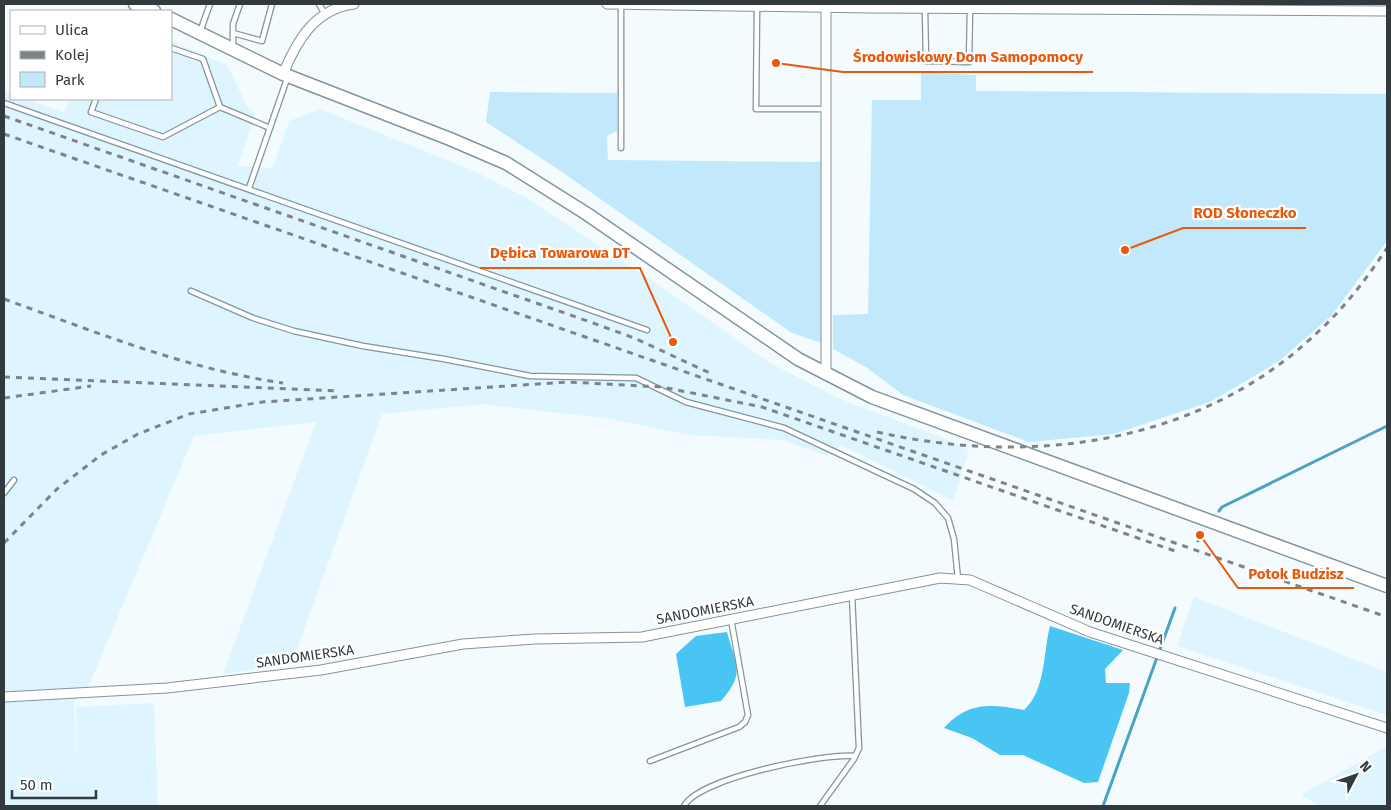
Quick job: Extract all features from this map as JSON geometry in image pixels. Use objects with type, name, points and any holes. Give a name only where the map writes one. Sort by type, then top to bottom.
[{"type":"street","points":[[134,4],[151,10]]},
{"type":"street","points":[[286,75],[291,54],[305,32],[325,14],[354,4]]},
{"type":"street","points":[[606,4],[826,8],[871,6],[925,9],[952,6],[970,9],[1042,7],[1307,7],[1387,11]]},
{"type":"street","points":[[826,8],[826,375]]},
{"type":"street","points":[[172,20],[286,75],[506,163],[548,188],[763,336],[826,375],[872,397],[1387,586]]},
{"type":"street","name":"SANDOMIERSKA","points":[[4,697],[167,688],[321,670],[462,644],[535,639],[642,637],[940,578],[970,580],[1090,632],[1387,728]]},
{"type":"lane","points":[[200,34],[210,4]]},
{"type":"lane","points":[[233,50],[233,24],[240,4]]},
{"type":"lane","points":[[233,33],[262,42],[272,4]]},
{"type":"lane","points":[[319,4],[325,14]]},
{"type":"lane","points":[[621,4],[621,148]]},
{"type":"lane","points":[[760,6],[756,109],[826,109]]},
{"type":"lane","points":[[925,9],[926,61],[969,62],[970,9]]},
{"type":"lane","points":[[172,48],[203,59],[220,107],[270,128]]},
{"type":"lane","points":[[249,188],[286,75]]},
{"type":"lane","points":[[96,100],[91,112],[163,137],[220,107]]},
{"type":"lane","points":[[4,103],[647,330]]},
{"type":"lane","points":[[191,291],[253,318],[294,331],[363,346],[444,359],[530,376],[636,378],[686,402],[784,428],[914,489],[935,503],[948,518],[954,539],[958,579]]},
{"type":"lane","points":[[4,494],[14,480]]},
{"type":"lane","points":[[820,806],[859,748],[852,595]]},
{"type":"lane","points":[[650,760],[740,727],[746,722],[748,715],[731,619]]},
{"type":"lane","points":[[684,806],[693,795],[704,789],[764,770],[826,756],[855,756]]},
{"type":"shaded area","points":[[172,41],[227,65],[247,106],[255,114],[238,166],[273,168],[289,121],[320,109],[472,170],[527,198],[656,283],[772,364],[840,399],[941,437],[969,450],[953,501],[841,445],[827,456],[783,440],[689,435],[611,419],[483,404],[382,414],[292,663],[223,674],[316,422],[194,436],[90,683],[74,703],[77,763],[76,707],[154,703],[158,806],[4,806],[4,91],[10,94],[10,100],[29,100],[64,112],[69,100],[172,100]]},
{"type":"shaded area","points":[[1194,597],[1387,672],[1387,715],[1177,646]]},
{"type":"shaded area","points":[[1050,626],[1123,650],[1105,669],[1106,683],[1130,683],[1129,693],[1098,782],[1084,783],[1023,755],[1000,755],[972,738],[944,728],[953,719],[971,709],[1001,706],[1024,710],[1031,702],[1040,682]]},
{"type":"shaded area","points":[[727,632],[737,668],[734,683],[721,701],[685,707],[676,654],[696,636]]},
{"type":"shaded area","points":[[1387,746],[1387,806],[1321,806],[1301,795]]},
{"type":"green space","points":[[921,72],[976,75],[976,91],[1387,94],[1387,241],[1332,315],[1278,362],[1210,402],[1114,434],[1029,442],[903,395],[866,367],[833,349],[833,315],[868,314],[872,100],[921,100]]},
{"type":"green space","points":[[490,92],[617,93],[617,131],[607,136],[608,160],[821,162],[822,343],[792,333],[559,170],[486,122]]},
{"type":"waterway","points":[[1219,511],[1222,507],[1387,426]]},
{"type":"waterway","points":[[1198,541],[1200,535]]},
{"type":"waterway","points":[[1103,806],[1175,608]]},
{"type":"railway","points":[[4,116],[593,323],[634,338],[710,373]]},
{"type":"railway","points":[[4,134],[1387,617]]},
{"type":"railway","points":[[877,432],[936,442],[995,447],[1054,445],[1113,437],[1169,422],[1223,399],[1274,369],[1320,330],[1339,311],[1364,281],[1387,248]]},
{"type":"railway","points":[[4,299],[176,359],[211,369],[283,383]]},
{"type":"railway","points":[[4,377],[339,391]]},
{"type":"railway","points":[[4,543],[57,489],[101,455],[138,434],[189,414],[262,402],[568,382],[662,387],[762,407],[1175,551]]},
{"type":"railway","points":[[4,398],[91,386]]},
{"type":"place","name":"Środowiskowy Dom Samopomocy","points":[[776,63]]},
{"type":"place","name":"ROD Słoneczko","points":[[1125,250]]},
{"type":"place","name":"Dębica Towarowa DT","points":[[673,342]]},
{"type":"place","name":"Potok Budzisz","points":[[1200,535]]}]
